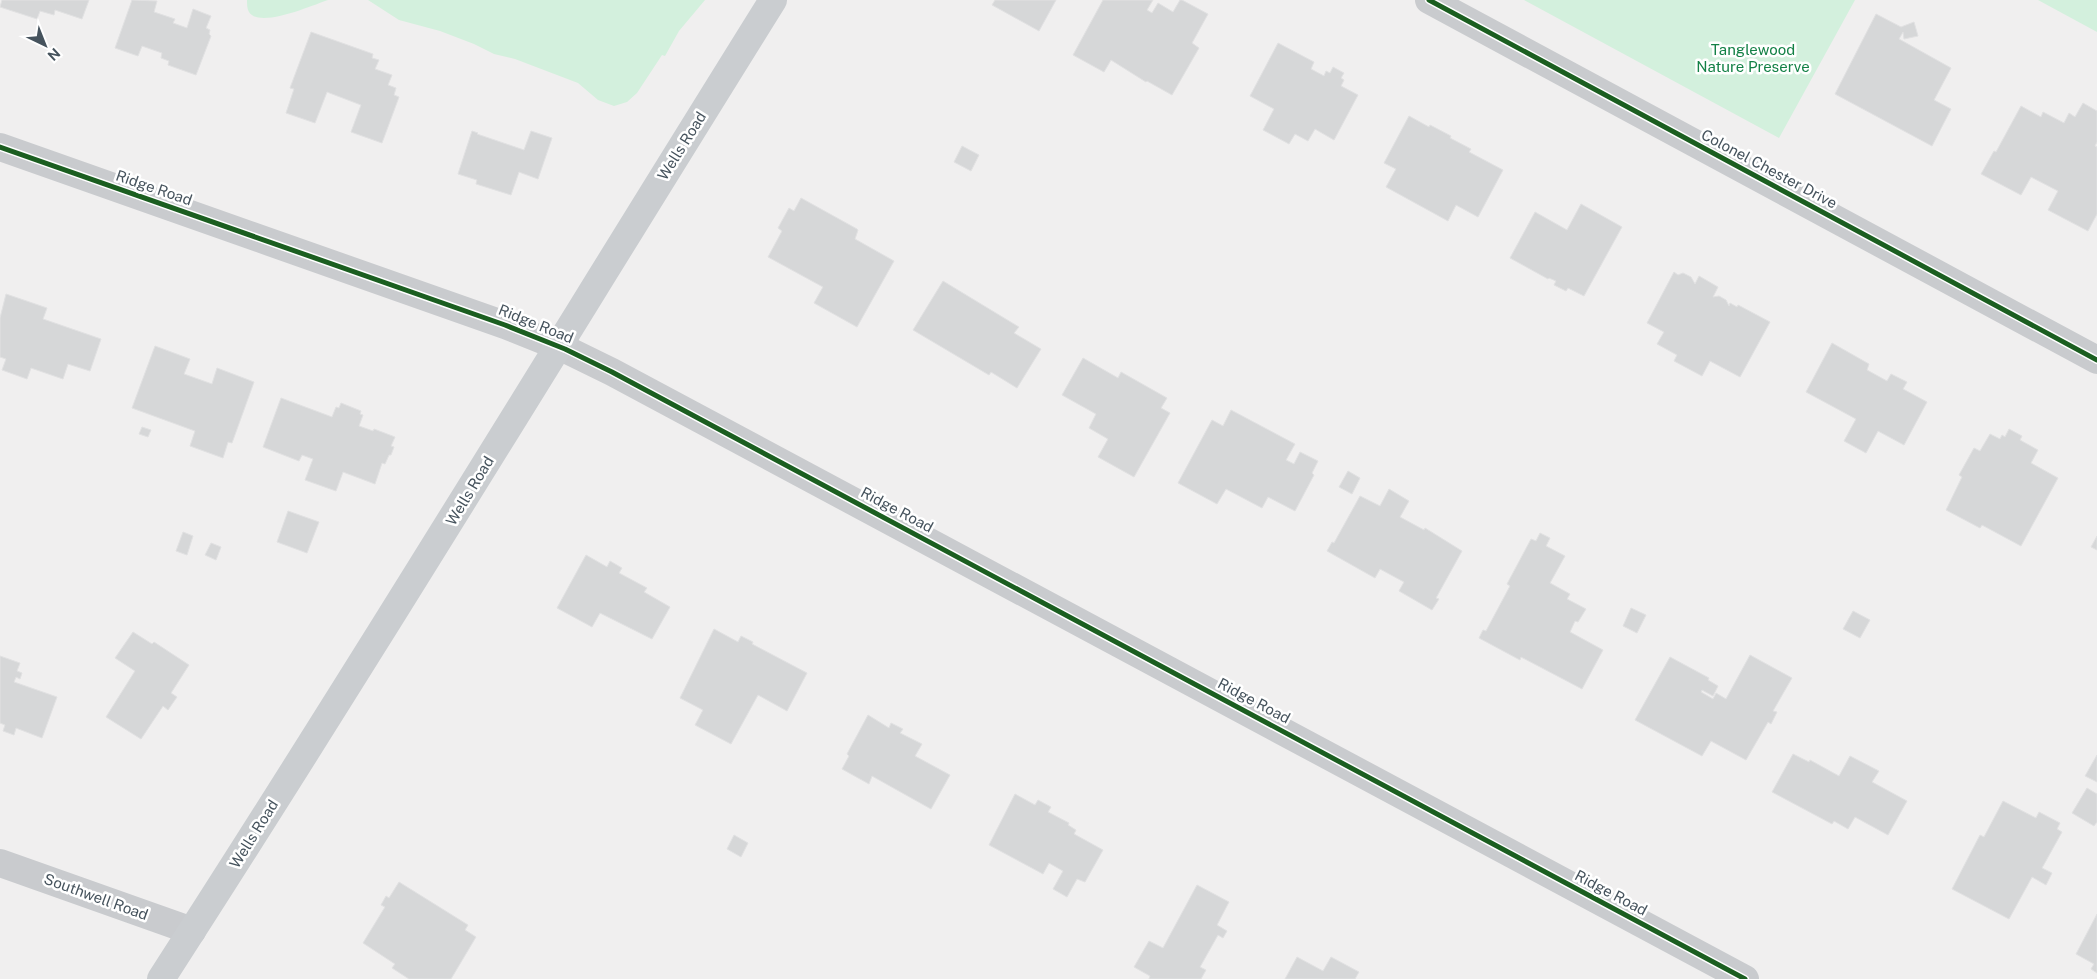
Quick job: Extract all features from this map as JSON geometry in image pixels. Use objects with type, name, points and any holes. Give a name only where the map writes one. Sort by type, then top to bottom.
[{"type":"main road","name":"Wells Road","points":[[161,979],[450,523],[773,0]]},
{"type":"street","name":"Colonel Chester Drive","points":[[1429,0],[2097,360]]},
{"type":"street","name":"Ridge Road","points":[[0,147],[452,306],[558,346],[638,386],[1745,979]]},
{"type":"street","name":"Southwell Road","points":[[0,863],[192,931]]},
{"type":"green space","points":[[247,0],[328,0],[287,14],[263,18],[255,17],[249,12]]},
{"type":"green space","points":[[368,0],[705,0],[679,31],[665,56],[662,55],[637,93],[627,102],[614,106],[598,100],[578,83],[515,59],[494,54],[440,31],[399,20]]},
{"type":"green space","name":"Tanglewood Nature Preserve","points":[[1524,0],[1855,0],[1779,138]]},
{"type":"green space","points":[[2038,0],[2097,0],[2097,32]]},
{"type":"building","points":[[2,0],[89,0],[82,19],[55,10],[54,15],[40,11],[37,19],[0,7]]},
{"type":"building","points":[[132,0],[157,1],[154,12],[175,19],[173,23],[187,28],[193,9],[211,16],[206,28],[210,30],[209,34],[211,36],[196,75],[168,65],[169,61],[161,58],[162,53],[142,46],[138,56],[115,48]]},
{"type":"building","points":[[995,0],[1056,0],[1039,31],[992,5]]},
{"type":"building","points":[[1103,0],[1153,0],[1147,10],[1152,13],[1158,3],[1173,12],[1180,0],[1182,0],[1208,14],[1192,43],[1199,48],[1172,95],[1146,82],[1111,60],[1104,72],[1073,55]]},
{"type":"building","points":[[1876,14],[1901,27],[1914,22],[1918,36],[1904,39],[1903,32],[1899,39],[1951,68],[1934,100],[1951,109],[1932,146],[1835,94]]},
{"type":"building","points":[[311,32],[373,54],[372,58],[379,60],[375,69],[392,75],[388,85],[396,88],[394,95],[399,97],[382,143],[351,132],[361,105],[327,92],[315,123],[286,113],[294,89],[290,88]]},
{"type":"building","points":[[1278,43],[1314,62],[1311,69],[1324,76],[1326,71],[1330,73],[1333,67],[1344,73],[1341,78],[1344,80],[1341,86],[1358,95],[1334,140],[1315,129],[1308,141],[1295,134],[1289,144],[1263,130],[1274,109],[1250,96]]},
{"type":"building","points":[[2083,103],[2097,111],[2097,142],[2095,146],[2097,147],[2097,214],[2088,231],[2048,210],[2058,191],[2031,177],[2021,195],[1981,174],[1994,151],[1996,152],[2021,106],[2041,117],[2043,112],[2064,123],[2069,113],[2075,117]]},
{"type":"building","points":[[1409,116],[1451,136],[1450,138],[1471,149],[1469,152],[1503,170],[1478,217],[1456,205],[1448,221],[1386,187],[1396,169],[1384,163]]},
{"type":"building","points":[[472,131],[524,150],[531,131],[552,138],[538,179],[519,172],[511,195],[476,184],[477,180],[458,174]]},
{"type":"building","points":[[962,146],[979,155],[971,171],[954,162]]},
{"type":"building","points":[[801,198],[857,229],[855,239],[894,261],[857,327],[814,303],[823,287],[768,257],[782,231],[778,228],[789,208],[794,211]]},
{"type":"building","points":[[1581,204],[1622,227],[1584,296],[1568,288],[1566,291],[1554,285],[1556,281],[1548,279],[1510,258],[1535,212],[1567,230]]},
{"type":"building","points":[[1674,272],[1678,275],[1683,273],[1691,277],[1695,284],[1699,276],[1718,287],[1713,297],[1719,296],[1726,300],[1729,306],[1730,303],[1737,307],[1738,305],[1770,322],[1740,377],[1710,361],[1702,376],[1674,361],[1677,355],[1657,344],[1664,332],[1647,323]]},
{"type":"building","points":[[943,281],[1019,327],[1014,333],[1041,349],[1017,388],[991,372],[989,375],[913,330]]},
{"type":"building","points":[[6,294],[47,308],[43,319],[101,339],[90,371],[68,364],[63,379],[31,368],[27,379],[2,370],[6,359],[0,357],[0,318]]},
{"type":"building","points":[[1832,343],[1869,364],[1867,370],[1887,381],[1891,374],[1907,382],[1903,389],[1927,402],[1904,445],[1878,431],[1866,453],[1844,441],[1856,419],[1806,392]]},
{"type":"building","points":[[155,346],[190,359],[184,374],[212,384],[217,368],[254,382],[232,443],[228,442],[223,458],[190,446],[195,431],[132,408]]},
{"type":"building","points":[[1083,358],[1118,378],[1121,372],[1167,398],[1161,408],[1170,413],[1134,477],[1098,457],[1108,439],[1089,428],[1096,414],[1062,395]]},
{"type":"building","points":[[281,398],[332,417],[336,407],[339,408],[341,403],[361,411],[360,414],[363,415],[359,426],[373,431],[374,429],[395,437],[391,446],[394,447],[391,455],[389,455],[385,464],[382,463],[375,484],[343,472],[336,491],[305,480],[313,459],[302,455],[299,461],[263,447]]},
{"type":"building","points":[[1231,410],[1295,444],[1286,460],[1294,464],[1300,452],[1318,461],[1312,473],[1314,475],[1295,511],[1268,497],[1262,508],[1226,489],[1217,504],[1178,483],[1212,420],[1223,426]]},
{"type":"building","points":[[142,427],[151,430],[148,437],[139,434]]},
{"type":"building","points":[[2009,429],[2022,436],[2020,440],[2038,450],[2031,463],[2058,478],[2021,546],[1982,525],[1980,528],[1946,510],[1962,477],[1959,475],[1974,448],[1980,451],[1990,434],[2000,439],[2002,435],[2005,437]]},
{"type":"building","points":[[1348,471],[1360,478],[1352,494],[1339,487]]},
{"type":"building","points":[[1389,489],[1409,501],[1400,517],[1424,530],[1425,528],[1462,551],[1436,598],[1439,599],[1432,610],[1399,591],[1404,582],[1380,569],[1375,578],[1327,551],[1332,542],[1334,543],[1360,496],[1380,506]]},
{"type":"building","points":[[288,511],[319,522],[307,553],[277,542]]},
{"type":"building","points":[[183,532],[193,536],[187,555],[176,551]]},
{"type":"building","points":[[1540,533],[1550,538],[1546,546],[1565,556],[1550,583],[1570,594],[1567,599],[1586,609],[1578,622],[1575,621],[1570,632],[1603,650],[1582,689],[1521,657],[1520,660],[1479,638],[1483,630],[1486,631],[1510,586],[1507,584],[1531,539],[1536,541]]},
{"type":"building","points":[[2097,536],[2097,550],[2091,547]]},
{"type":"building","points":[[211,543],[221,547],[216,560],[205,555]]},
{"type":"building","points":[[586,555],[607,567],[610,561],[622,568],[619,573],[647,588],[644,592],[670,607],[652,639],[600,613],[592,627],[557,608]]},
{"type":"building","points":[[1631,608],[1646,615],[1637,633],[1623,626]]},
{"type":"building","points":[[1853,611],[1870,620],[1860,638],[1843,629]]},
{"type":"building","points":[[714,629],[738,642],[741,636],[753,642],[752,644],[807,673],[787,711],[758,695],[731,744],[695,725],[703,710],[680,698]]},
{"type":"building","points":[[133,632],[152,644],[154,642],[189,665],[171,693],[177,697],[168,710],[163,706],[141,739],[106,717],[135,671],[115,658]]},
{"type":"building","points":[[1750,655],[1792,678],[1773,711],[1777,712],[1771,724],[1768,722],[1746,760],[1711,741],[1702,756],[1635,720],[1670,657],[1709,678],[1708,680],[1718,686],[1713,696],[1702,690],[1701,692],[1713,699],[1716,693],[1726,699]]},
{"type":"building","points":[[0,656],[20,663],[17,671],[22,673],[20,679],[16,677],[14,682],[57,697],[42,738],[16,728],[14,735],[3,731],[5,725],[0,723]]},
{"type":"building","points":[[868,715],[889,728],[891,723],[903,729],[900,733],[922,744],[915,756],[950,775],[931,809],[872,776],[869,784],[842,769],[849,756],[847,754]]},
{"type":"building","points":[[1793,754],[1809,762],[1810,760],[1839,776],[1850,756],[1879,771],[1872,782],[1907,801],[1888,835],[1855,817],[1848,829],[1834,821],[1832,824],[1772,792]]},
{"type":"building","points":[[2097,755],[2097,782],[2085,776]]},
{"type":"building","points":[[2087,788],[2097,794],[2097,822],[2094,826],[2072,813]]},
{"type":"building","points":[[1015,794],[1035,805],[1038,800],[1051,807],[1048,812],[1069,823],[1068,825],[1076,830],[1074,834],[1103,850],[1085,882],[1077,879],[1067,897],[1053,889],[1063,871],[1049,863],[1043,874],[989,845]]},
{"type":"building","points":[[2003,801],[2036,818],[2039,812],[2060,823],[2057,829],[2062,832],[2042,868],[2052,873],[2046,885],[2032,877],[2009,919],[1952,889],[1980,835],[1984,837]]},
{"type":"building","points":[[734,835],[748,843],[741,857],[727,849]]},
{"type":"building","points":[[399,882],[468,925],[465,930],[476,937],[451,979],[409,979],[392,968],[395,964],[363,943],[385,907],[381,905],[386,896],[389,898]]},
{"type":"building","points":[[1197,885],[1229,902],[1217,925],[1227,931],[1223,938],[1218,935],[1200,967],[1206,970],[1201,979],[1149,979],[1150,976],[1134,967],[1149,941],[1163,948]]},
{"type":"building","points":[[2097,914],[2097,973],[2091,969],[2094,964],[2076,954]]},
{"type":"building","points":[[1297,957],[1323,971],[1331,957],[1359,972],[1355,979],[1285,979]]},
{"type":"cycle path","points":[[1429,0],[2097,360]]},
{"type":"cycle path","points":[[0,147],[505,325],[565,349],[612,372],[1745,979]]}]
